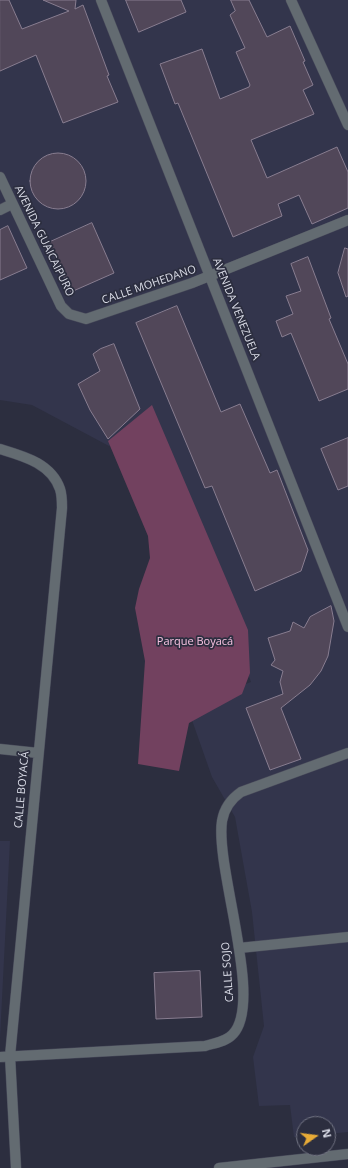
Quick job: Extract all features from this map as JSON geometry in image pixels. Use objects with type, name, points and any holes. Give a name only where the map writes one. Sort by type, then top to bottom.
[{"type":"street","name":"AVENIDA VENEZUELA","points":[[101,0],[348,627]]},
{"type":"street","points":[[290,0],[348,125]]},
{"type":"street","name":"AVENIDA GUAICAIPURO","points":[[0,177],[61,306],[69,314]]},
{"type":"street","points":[[0,210],[12,204]]},
{"type":"street","name":"CALLE MOHEDANO","points":[[69,314],[86,319],[210,276],[348,220]]},
{"type":"street","name":"CALLE BOYACÁ","points":[[0,449],[33,459],[49,471],[60,489],[62,508],[38,753],[5,1056],[16,1168]]},
{"type":"street","points":[[0,749],[38,753]]},
{"type":"street","name":"CALLE SOJO","points":[[5,1056],[205,1046],[226,1040],[232,1036],[238,1028],[242,1012],[243,984],[239,948],[221,835],[222,821],[229,803],[242,792],[259,784],[348,753]]},
{"type":"street","points":[[239,948],[348,936]]},
{"type":"street","points":[[219,1168],[348,1154]]},
{"type":"shaded area","points":[[0,0],[348,0],[348,1132],[336,1133],[336,1116],[296,1116],[296,1137],[294,1137],[290,1105],[259,1106],[253,1057],[264,1026],[252,912],[235,817],[212,777],[187,706],[251,682],[157,427],[109,446],[32,405],[0,400]]},
{"type":"shaded area","points":[[0,841],[10,841],[0,1038]]},
{"type":"green space","name":"Parque Boyacá","points":[[152,405],[248,630],[250,673],[242,694],[189,723],[179,771],[138,764],[145,661],[135,608],[139,589],[150,558],[148,536],[108,441]]},
{"type":"building","points":[[0,0],[9,0],[22,29],[69,11],[43,0],[76,0],[75,9],[83,5],[109,75],[107,76],[118,102],[63,123],[36,55],[0,71]]},
{"type":"building","points":[[126,0],[181,0],[186,12],[139,32]]},
{"type":"building","points":[[231,0],[249,0],[267,37],[290,26],[305,61],[303,62],[313,85],[303,90],[314,114],[251,140],[267,178],[337,147],[348,172],[348,208],[312,224],[299,195],[278,204],[282,216],[233,237],[178,103],[175,104],[160,64],[202,49],[220,99],[249,87],[250,85],[236,52],[245,48],[230,15],[235,11]]},
{"type":"building","points":[[58,153],[69,155],[78,161],[84,170],[86,181],[84,192],[78,201],[69,207],[58,209],[47,207],[38,201],[32,192],[30,181],[32,170],[38,161],[47,155]]},
{"type":"building","points":[[92,223],[114,273],[71,292],[48,243]]},
{"type":"building","points":[[8,226],[27,268],[0,280],[0,230]]},
{"type":"building","points":[[345,248],[348,249],[348,296],[346,297],[338,273]]},
{"type":"building","points":[[308,257],[331,318],[329,319],[348,364],[348,389],[319,401],[291,333],[282,337],[276,321],[293,314],[286,296],[301,291],[291,264]]},
{"type":"building","points":[[177,306],[221,412],[240,404],[270,473],[277,470],[308,550],[301,571],[255,591],[212,486],[205,488],[136,323]]},
{"type":"building","points":[[114,344],[140,409],[108,439],[90,410],[78,384],[100,371],[93,354],[100,349]]},
{"type":"building","points":[[348,438],[348,486],[338,490],[321,449]]},
{"type":"building","points":[[331,606],[334,621],[328,656],[321,671],[310,685],[281,708],[301,759],[270,770],[246,708],[283,694],[280,682],[283,671],[271,665],[275,660],[268,638],[290,631],[293,622],[304,628],[310,617]]},
{"type":"building","points":[[200,971],[202,1017],[156,1019],[154,973]]}]
